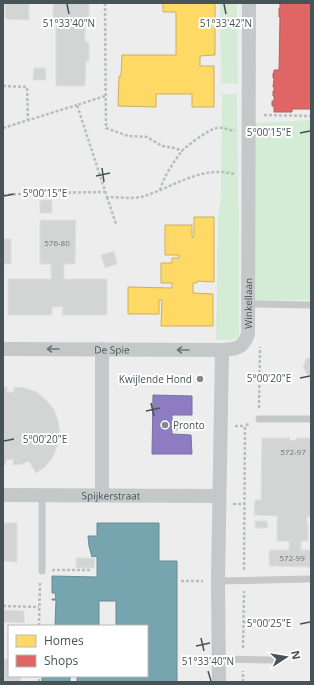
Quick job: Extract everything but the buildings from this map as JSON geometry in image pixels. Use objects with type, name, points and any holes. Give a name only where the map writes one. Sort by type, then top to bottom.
[{"type":"street","name":"Winkellaan","points":[[222,350],[235,349],[241,346],[246,340],[248,334],[249,3]]},
{"type":"street","name":"De Spie","points":[[3,349],[222,350]]},
{"type":"street","points":[[102,349],[102,495]]},
{"type":"street","points":[[219,682],[218,581],[222,350]]},
{"type":"street","name":"Spijkerstraat","points":[[3,495],[219,496]]},
{"type":"lane","points":[[248,304],[311,305]]},
{"type":"lane","points":[[259,418],[311,419]]},
{"type":"lane","points":[[42,495],[42,570]]},
{"type":"lane","points":[[218,581],[311,579]]},
{"type":"lane","points":[[218,659],[274,660]]},
{"type":"path","points":[[105,3],[106,128],[128,136],[147,137],[162,146],[175,148],[182,151]]},
{"type":"path","points":[[3,86],[27,87],[28,120]]},
{"type":"path","points":[[3,128],[105,96]]},
{"type":"path","points":[[77,105],[116,224]]},
{"type":"path","points":[[261,115],[311,116]]},
{"type":"path","points":[[160,190],[162,182],[182,151],[207,132],[215,128],[225,128],[249,132]]},
{"type":"path","points":[[107,197],[139,197],[193,176],[211,171],[249,176]]},
{"type":"path","points":[[3,195],[106,192]]},
{"type":"path","points":[[39,625],[40,574],[42,570],[91,570]]},
{"type":"path","points":[[181,580],[218,581]]},
{"type":"path","points":[[3,606],[39,607]]},
{"type":"path","points":[[243,622],[273,622]]},
{"type":"green space","points":[[220,3],[237,3],[238,84],[221,83]]},
{"type":"green space","points":[[222,94],[237,94],[239,337],[234,340],[216,340],[218,216],[221,197]]},
{"type":"green space","points":[[311,120],[311,300],[255,301],[253,123]]},
{"type":"place","name":"Kwijlende Hond","points":[[200,379]]},
{"type":"place","name":"Pronto","points":[[165,425]]}]
